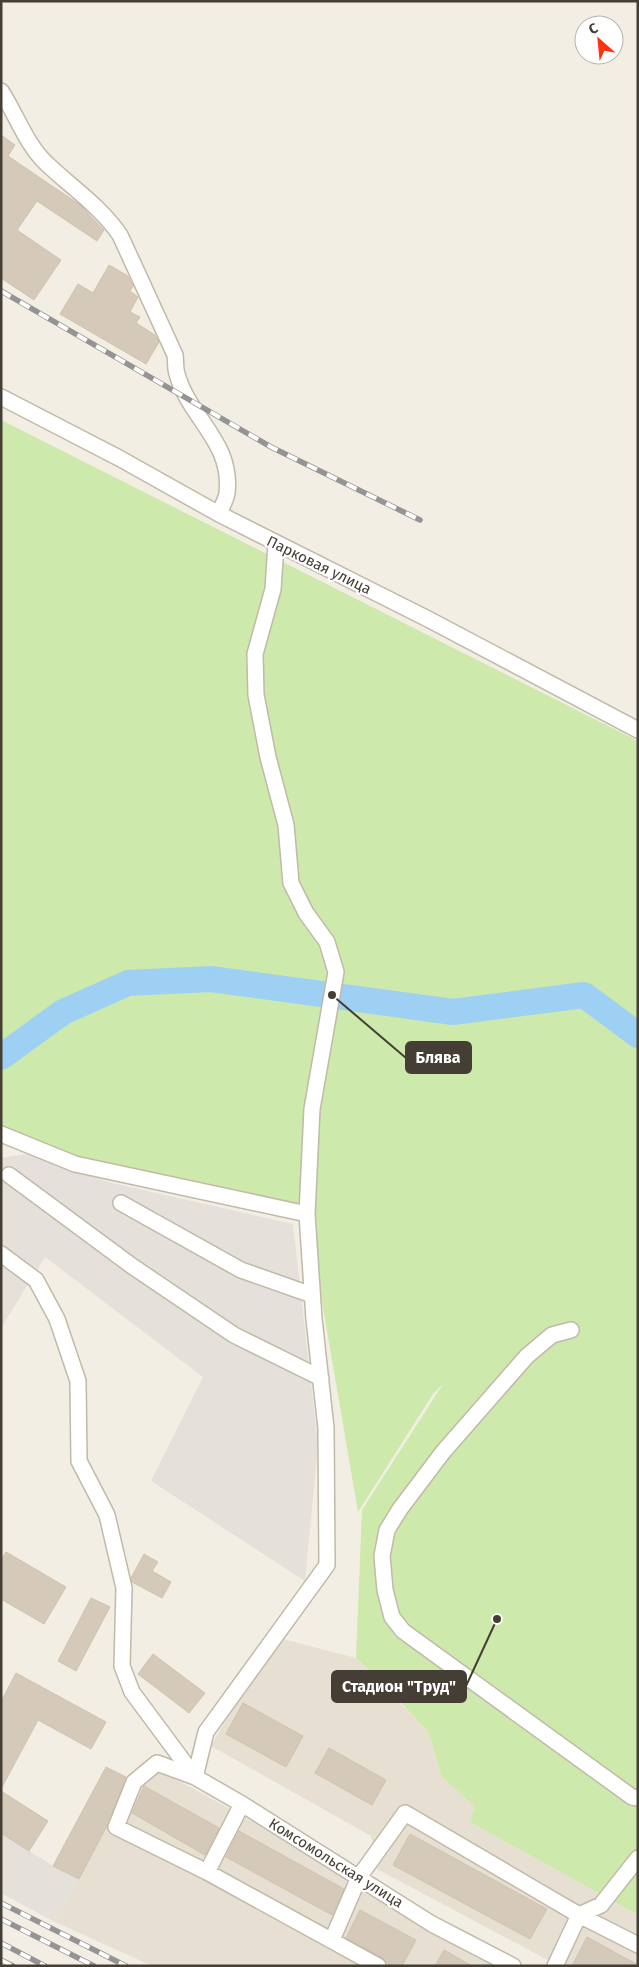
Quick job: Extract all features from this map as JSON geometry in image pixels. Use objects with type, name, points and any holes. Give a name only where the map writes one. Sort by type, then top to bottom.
[{"type":"street","points":[[1,91],[19,126],[44,162],[109,220],[120,235],[175,355],[176,374],[189,400],[214,438],[226,464],[227,494],[219,514]]},
{"type":"street","name":"Парковая улица","points":[[1,397],[119,458],[276,544],[428,620],[638,730]]},
{"type":"street","points":[[195,1777],[206,1732],[327,1565],[326,1428],[312,1295],[308,1214],[312,1109],[336,972],[327,942],[306,913],[291,883],[286,824],[268,757],[256,695],[255,654],[273,589],[276,544]]},
{"type":"street","points":[[1,1134],[75,1164],[308,1214]]},
{"type":"street","points":[[9,1175],[132,1266],[234,1335],[321,1378]]},
{"type":"street","points":[[121,1203],[241,1270],[312,1295]]},
{"type":"street","points":[[1,1254],[36,1280],[57,1318],[78,1381],[80,1461],[107,1514],[124,1588],[122,1666],[132,1692],[195,1777]]},
{"type":"street","points":[[571,1330],[552,1335],[527,1356],[443,1452],[400,1509],[386,1530],[382,1556],[385,1590],[392,1617],[403,1631],[632,1797],[638,1798]]},
{"type":"street","name":"Комсомольская улица","points":[[207,1872],[116,1827],[134,1782],[157,1763],[195,1777],[242,1804],[432,1924],[514,1966]]},
{"type":"street","points":[[242,1804],[207,1872],[378,1966]]},
{"type":"street","points":[[332,1940],[359,1877],[405,1813],[579,1915],[638,1945]]},
{"type":"street","points":[[555,1966],[579,1915],[601,1905],[638,1858]]},
{"type":"shaded area","points":[[26,1154],[112,1183],[293,1224],[318,1445],[305,1581],[151,1481],[203,1377],[45,1257],[1,1328],[1,1158]]},
{"type":"shaded area","points":[[283,1639],[356,1658],[429,1733],[441,1776],[475,1807],[470,1822],[638,1915],[638,1966],[559,1966],[377,1869],[371,1836],[211,1746],[236,1702]]},
{"type":"shaded area","points":[[143,1761],[516,1966],[152,1966],[53,1921],[79,1879]]},
{"type":"shaded area","points":[[1,1833],[53,1866],[79,1879],[53,1921],[1,1893]]},
{"type":"green space","points":[[1,420],[638,741],[638,1915],[470,1822],[475,1807],[441,1776],[429,1733],[356,1658],[362,1510],[443,1384],[433,1394],[358,1512],[307,1214],[75,1164],[1,1129]]},
{"type":"building","points":[[1,135],[15,145],[8,156],[80,205],[104,230],[97,241],[37,201],[17,230],[61,260],[34,300],[1,278]]},
{"type":"building","points":[[109,265],[128,276],[133,286],[130,291],[138,297],[130,312],[140,317],[136,323],[155,335],[159,342],[146,364],[60,314],[78,284],[93,293]]},
{"type":"building","points":[[6,1552],[66,1587],[44,1624],[1,1599],[1,1560]]},
{"type":"building","points":[[144,1554],[158,1562],[152,1571],[171,1582],[162,1598],[132,1582],[131,1578]]},
{"type":"building","points":[[91,1598],[110,1607],[76,1671],[58,1661]]},
{"type":"building","points":[[153,1654],[205,1693],[189,1713],[138,1674]]},
{"type":"building","points":[[16,1673],[106,1722],[91,1749],[38,1720],[1,1789],[1,1702]]},
{"type":"building","points":[[243,1703],[303,1736],[286,1767],[226,1734]]},
{"type":"building","points":[[329,1748],[386,1780],[372,1805],[315,1773]]},
{"type":"building","points":[[106,1767],[126,1777],[107,1826],[79,1879],[53,1866]]},
{"type":"building","points":[[144,1786],[219,1828],[205,1855],[132,1813]]},
{"type":"building","points":[[1,1791],[48,1821],[29,1851],[1,1833]]},
{"type":"building","points":[[239,1831],[344,1889],[332,1915],[226,1857]]},
{"type":"building","points":[[410,1834],[547,1909],[530,1939],[393,1865]]},
{"type":"building","points":[[360,1910],[416,1940],[402,1966],[390,1966],[383,1958],[346,1938]]},
{"type":"building","points":[[587,1937],[638,1965],[638,1966],[572,1966]]},
{"type":"building","points":[[444,1950],[472,1966],[435,1966]]},
{"type":"waterway","points":[[1,1057],[63,1012],[128,983],[211,979],[453,1012],[584,995],[638,1035]]},
{"type":"railway","points":[[1,291],[271,447],[420,520]]},
{"type":"railway","points":[[1,1903],[126,1966]]},
{"type":"railway","points":[[1,1919],[94,1966]]},
{"type":"railway","points":[[1,1943],[45,1966]]},
{"type":"railway","points":[[1,1960],[13,1966]]},
{"type":"place","name":"Блява","points":[[332,995]]},
{"type":"place","name":"Стадион \"Труд\"","points":[[497,1619]]}]
